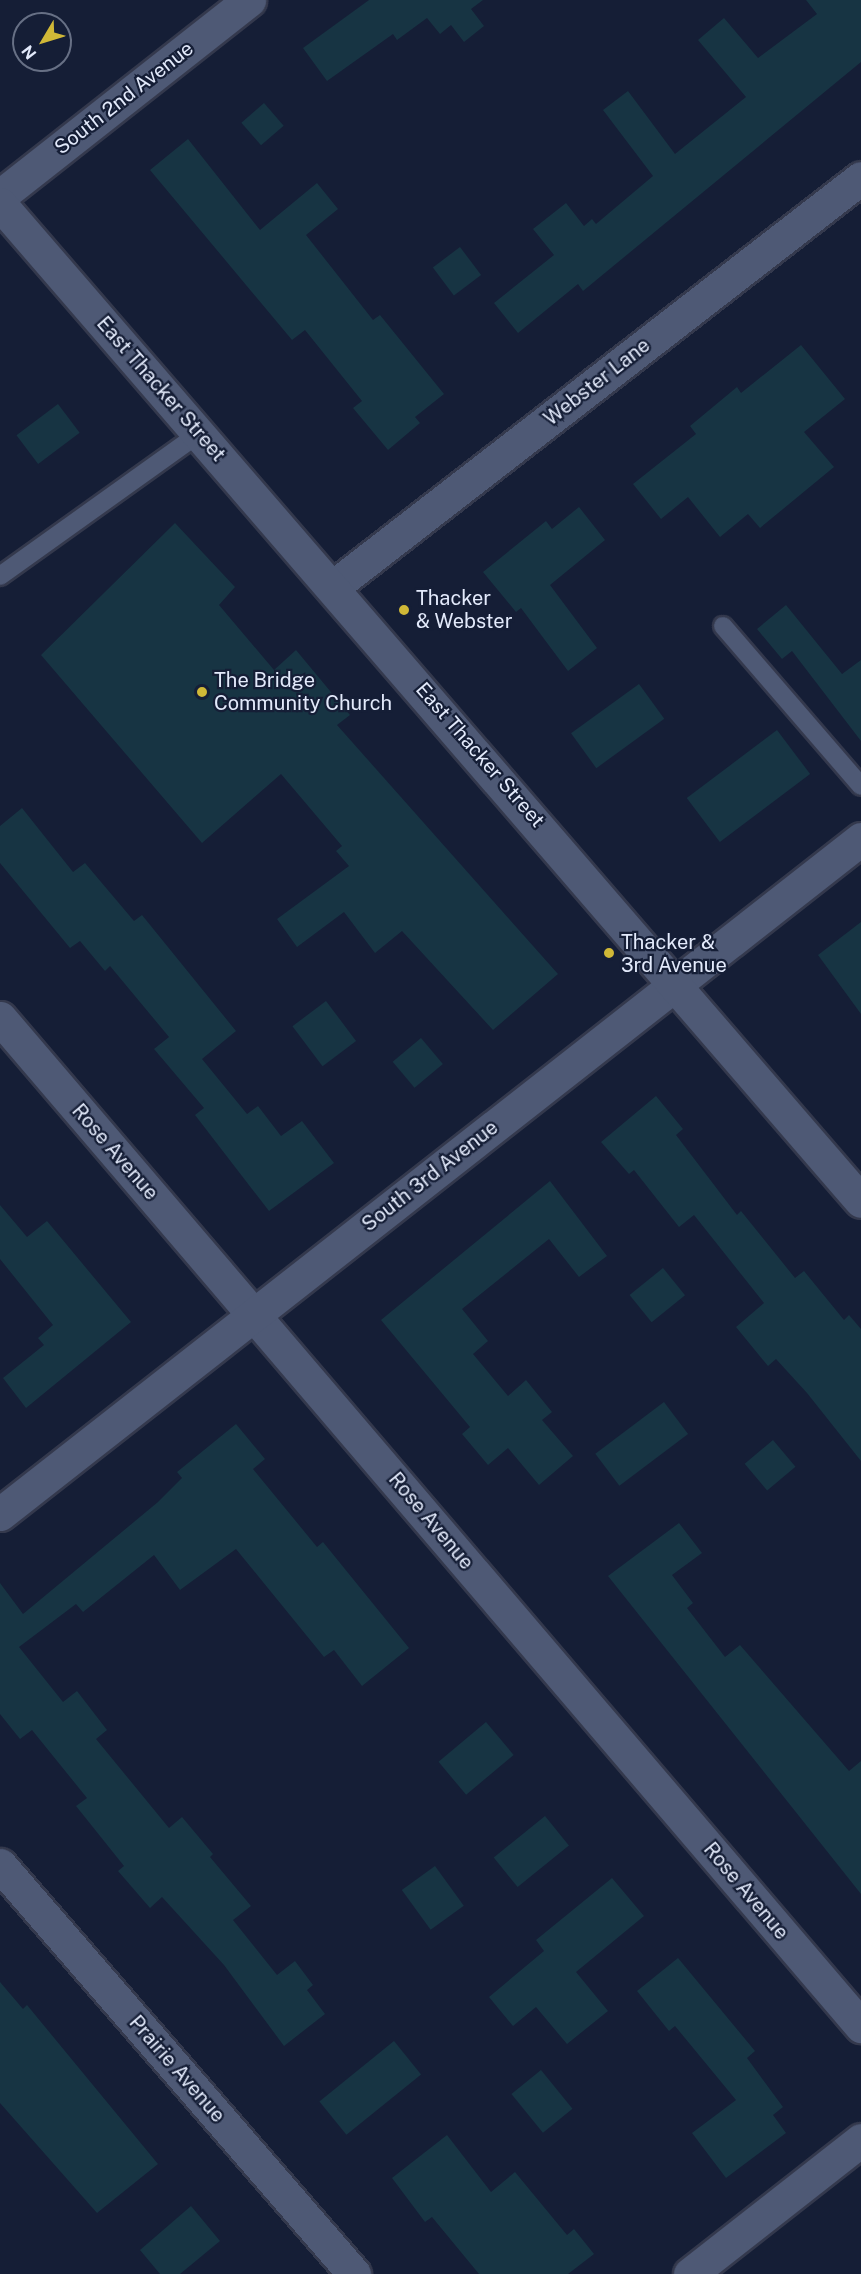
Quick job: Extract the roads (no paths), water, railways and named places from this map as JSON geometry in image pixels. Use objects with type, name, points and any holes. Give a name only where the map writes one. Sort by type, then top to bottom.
[{"type":"street","name":"South 2nd Avenue","points":[[0,196],[249,0]]},
{"type":"street","name":"Webster Lane","points":[[334,586],[861,178]]},
{"type":"street","name":"East Thacker Street","points":[[0,204],[676,982],[861,1201]]},
{"type":"street","name":"South 3rd Avenue","points":[[0,1514],[861,839]]},
{"type":"street","name":"Rose Avenue","points":[[0,1018],[861,2026]]},
{"type":"street","name":"Prairie Avenue","points":[[0,1865],[354,2274]]},
{"type":"street","points":[[690,2274],[861,2140]]},
{"type":"lane","points":[[0,576],[200,433]]},
{"type":"lane","points":[[723,626],[861,786]]},
{"type":"place","name":"Thacker & Webster","points":[[404,610]]},
{"type":"place","name":"The Bridge Community Church","points":[[202,692]]},
{"type":"place","name":"Thacker & 3rd Avenue","points":[[609,953]]}]
